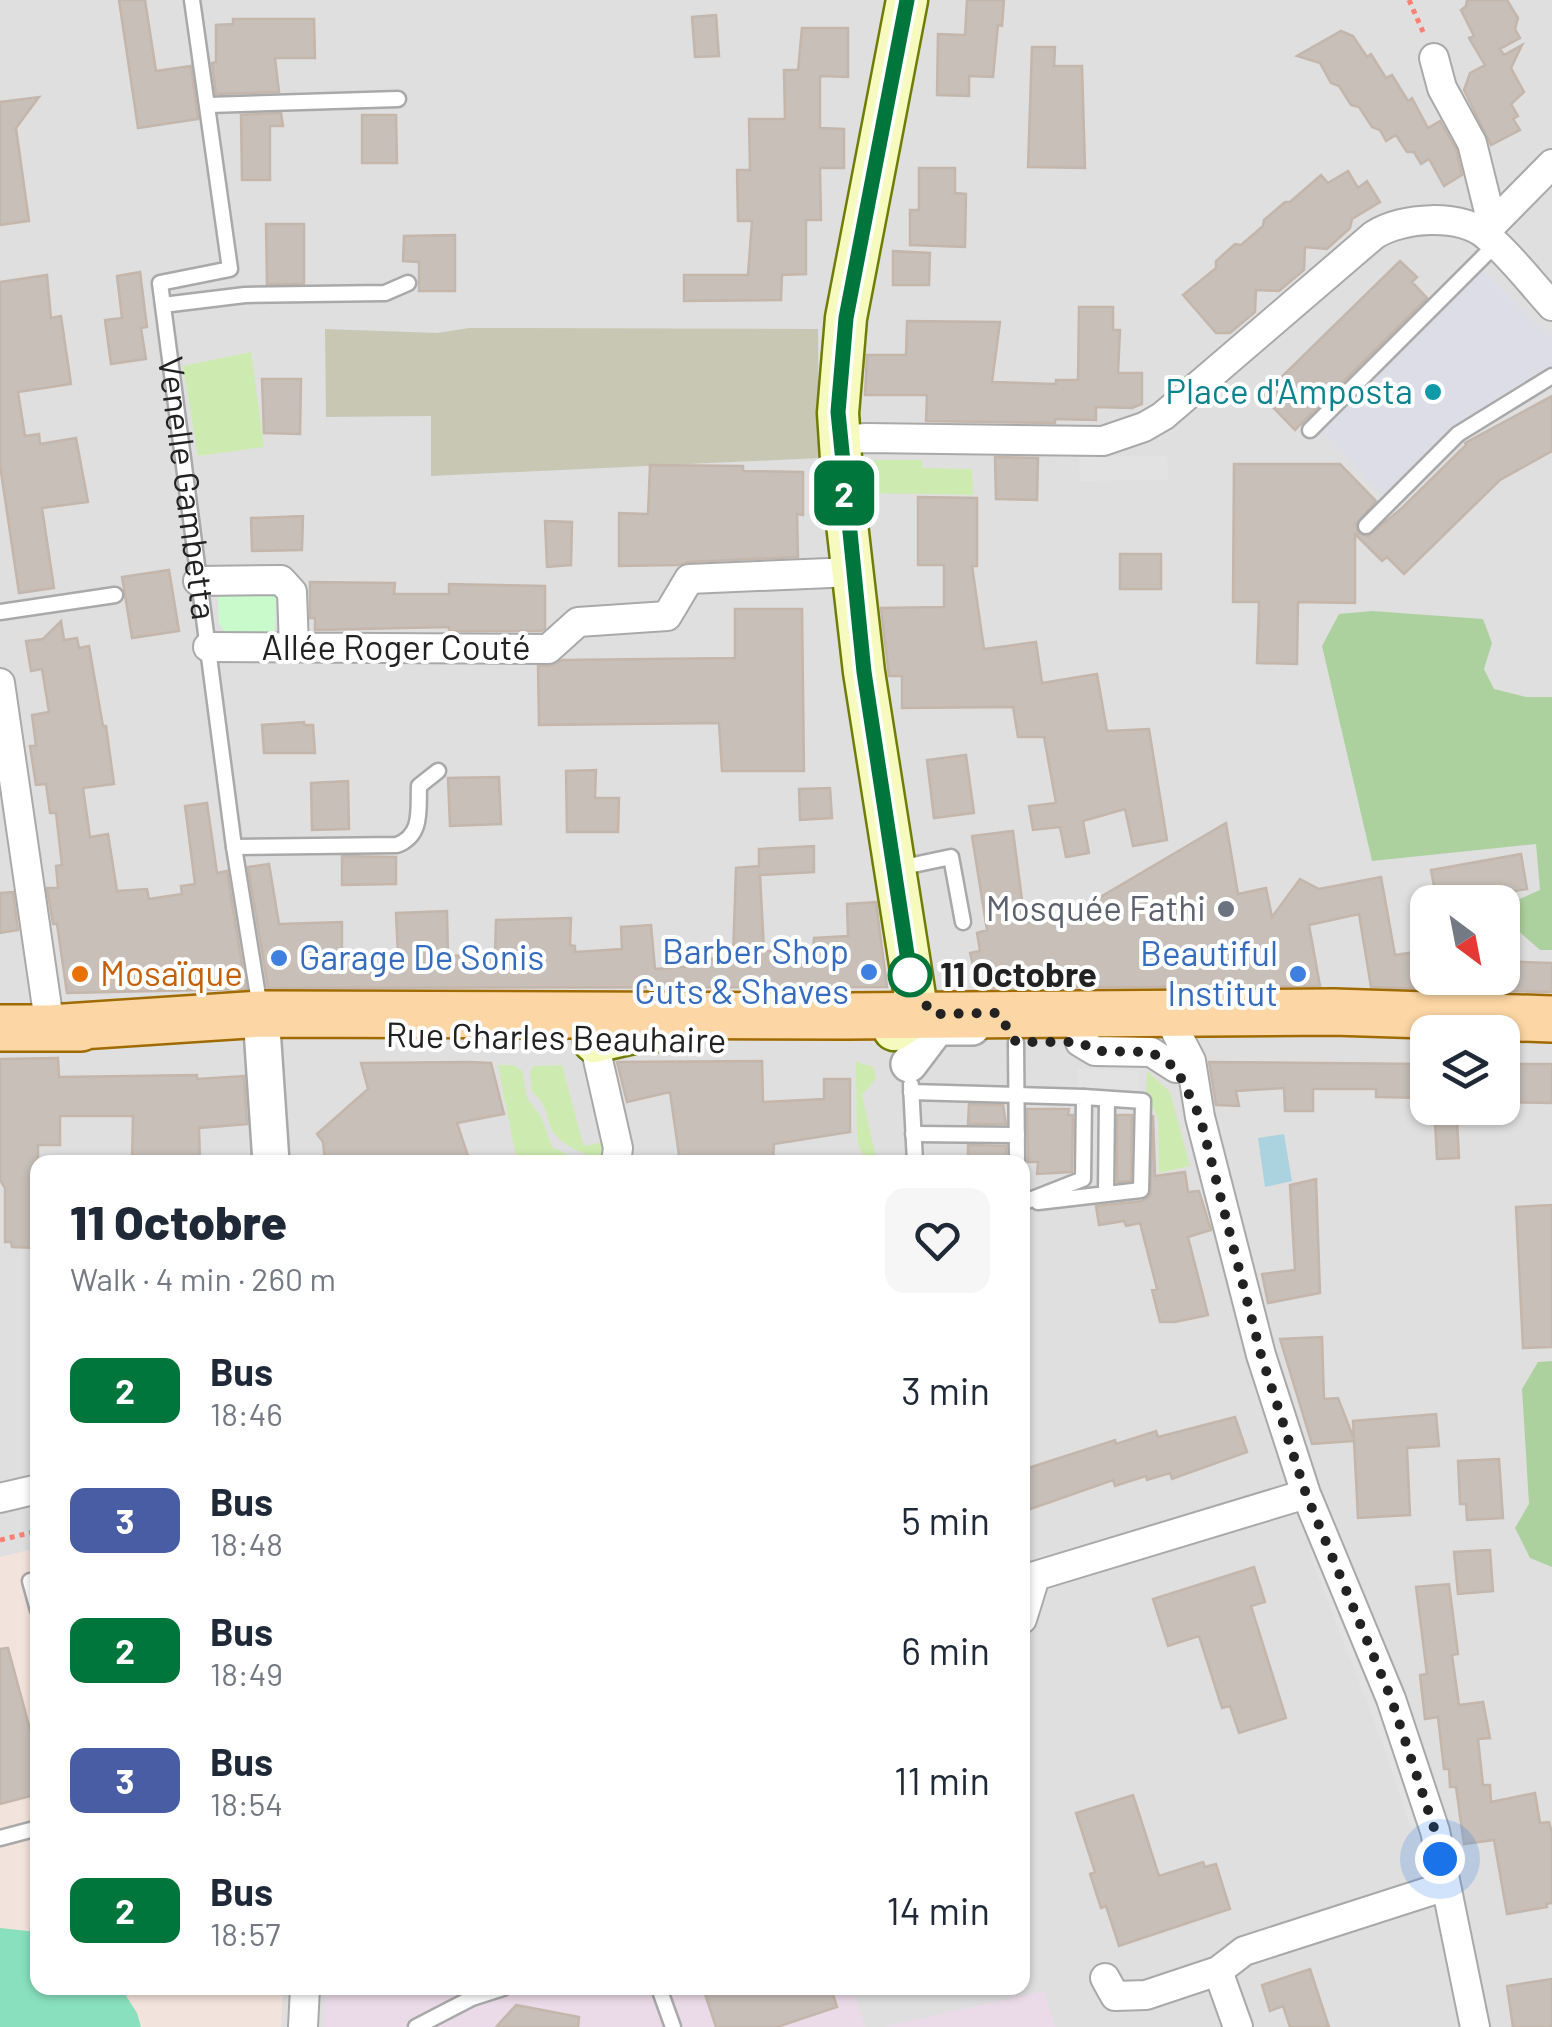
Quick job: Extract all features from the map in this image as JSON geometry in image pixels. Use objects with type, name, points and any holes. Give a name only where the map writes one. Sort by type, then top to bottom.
[{"type":"main road","points":[[904,1033],[894,869],[853,572],[838,412],[846,318],[906,0]]},
{"type":"main road","points":[[1187,1041],[1337,1012],[1552,1019]]},
{"type":"main road","points":[[0,1028],[272,1036],[904,1033],[1029,1027],[1187,1041],[1410,1039]]},
{"type":"main road","points":[[594,1042],[642,1031],[904,1033]]},
{"type":"main road","name":"Rue Charles Beauhaire","points":[[272,1036],[594,1042],[904,1033]]},
{"type":"main road","points":[[1520,1039],[1552,1038]]},
{"type":"street","points":[[1434,58],[1442,88],[1472,143],[1490,234],[1552,306]]},
{"type":"street","points":[[1490,234],[1552,164]]},
{"type":"street","points":[[839,440],[1103,441],[1125,435],[1163,416],[1385,228],[1428,220],[1490,234]]},
{"type":"street","name":"Allée Roger Couté","points":[[208,647],[548,649],[578,622],[667,616],[689,579],[853,572]]},
{"type":"street","points":[[198,581],[281,580],[292,592],[294,647]]},
{"type":"street","points":[[0,684],[50,1028]]},
{"type":"street","points":[[271,1155],[272,1036]]},
{"type":"street","points":[[1187,1041],[1200,1117],[1261,1355],[1306,1494],[1391,1698],[1435,1831],[1475,2027]]},
{"type":"street","points":[[594,1042],[617,1155]]},
{"type":"street","points":[[0,1498],[30,1491]]},
{"type":"street","points":[[1030,1578],[1306,1494]]},
{"type":"street","points":[[1105,1978],[1114,1996],[1146,1995],[1218,1971],[1244,1951],[1446,1886]]},
{"type":"street","points":[[1218,1971],[1238,2027]]},
{"type":"street","points":[[304,2027],[306,1995]]},
{"type":"lane","name":"Venelle Gambetta","points":[[192,0],[230,269],[160,283],[234,847],[272,1036]]},
{"type":"lane","points":[[208,104],[398,98]]},
{"type":"lane","points":[[1310,430],[1490,234]]},
{"type":"lane","points":[[164,305],[245,295],[384,293],[408,283]]},
{"type":"lane","points":[[1366,526],[1458,434],[1552,376]]},
{"type":"lane","points":[[0,612],[115,595]]},
{"type":"lane","points":[[234,847],[396,845],[406,841],[418,825],[418,786],[438,771]]},
{"type":"lane","points":[[894,869],[950,857],[963,922]]},
{"type":"lane","points":[[1017,1155],[1017,1096],[1029,1027]]},
{"type":"lane","points":[[904,1033],[1017,1096],[1143,1102],[1141,1190],[1030,1203]]},
{"type":"lane","points":[[904,1033],[914,1155]]},
{"type":"lane","points":[[1030,1201],[1083,1179],[1084,1098]]},
{"type":"lane","points":[[1106,1194],[1108,1099]]},
{"type":"lane","points":[[913,1134],[1017,1135]]},
{"type":"lane","points":[[0,1838],[30,1830]]},
{"type":"lane","points":[[416,2027],[481,1995]]},
{"type":"lane","points":[[661,1995],[672,2027]]},
{"type":"path","points":[[1409,0],[1434,58]]},
{"type":"path","points":[[0,1540],[30,1534]]},
{"type":"shaded area","points":[[0,0],[1552,0],[1552,2027],[0,2027]]},
{"type":"shaded area","name":"Place d'Amposta","points":[[1482,270],[1552,338],[1552,364],[1461,421],[1383,496],[1321,431]]},
{"type":"shaded area","points":[[469,328],[818,329],[819,458],[431,476],[431,416],[326,417],[325,329],[437,333]]},
{"type":"shaded area","points":[[1167,456],[1168,480],[1080,481],[1079,457]]},
{"type":"shaded area","points":[[1078,1069],[1139,1070],[1138,1093],[1078,1092]]},
{"type":"shaded area","points":[[1315,1544],[1411,1796],[1426,1855],[1419,1853],[1382,1742],[1309,1553]]},
{"type":"shaded area","points":[[30,1550],[30,1995],[283,1995],[281,2027],[0,2027],[0,1557]]},
{"type":"shaded area","points":[[1044,1991],[1055,2027],[882,2027],[1030,1995]]},
{"type":"shaded area","points":[[326,1995],[855,1995],[865,2027],[324,2027]]},
{"type":"green space","points":[[251,352],[264,447],[198,456],[183,366]]},
{"type":"green space","points":[[875,460],[922,460],[922,468],[972,469],[973,495],[867,493],[867,470]]},
{"type":"green space","points":[[228,589],[276,594],[275,629],[267,636],[228,636],[219,624],[218,598]]},
{"type":"green space","points":[[1372,611],[1483,619],[1492,643],[1484,669],[1494,689],[1526,697],[1552,697],[1552,950],[1540,950],[1520,932],[1520,899],[1540,890],[1536,844],[1372,861],[1322,646],[1339,614]]},
{"type":"green space","points":[[856,1062],[874,1067],[876,1079],[862,1095],[875,1155],[862,1155],[857,1139]]},
{"type":"green space","points":[[498,1065],[514,1065],[522,1071],[527,1098],[541,1117],[552,1147],[569,1155],[516,1155]]},
{"type":"green space","points":[[562,1065],[583,1144],[605,1141],[604,1155],[588,1155],[558,1138],[545,1108],[532,1092],[530,1071],[534,1066]]},
{"type":"green space","points":[[1147,1071],[1170,1092],[1190,1166],[1159,1173],[1158,1119],[1146,1093]]},
{"type":"green space","points":[[1552,1361],[1552,1567],[1530,1558],[1515,1528],[1529,1504],[1522,1389],[1538,1362]]},
{"type":"green space","points":[[0,1928],[30,1931],[30,1995],[125,1995],[141,2027],[0,2027]]},
{"type":"water","points":[[1284,1134],[1292,1181],[1265,1187],[1258,1138]]},
{"type":"building","points":[[119,0],[145,0],[156,71],[191,66],[198,119],[138,128]]},
{"type":"building","points":[[967,0],[1004,0],[993,77],[969,76],[969,96],[937,95],[938,34],[965,35]]},
{"type":"building","points":[[1467,0],[1507,0],[1518,18],[1515,29],[1520,38],[1500,49],[1504,55],[1522,45],[1511,68],[1524,92],[1511,104],[1518,116],[1513,119],[1520,130],[1491,145],[1464,90],[1470,73],[1485,65],[1469,38],[1474,36],[1461,10]]},
{"type":"building","points":[[716,15],[719,56],[695,57],[692,17]]},
{"type":"building","points":[[233,19],[314,19],[315,58],[275,58],[279,92],[216,94],[212,63],[216,62],[216,25],[233,24]]},
{"type":"building","points":[[802,28],[848,28],[848,77],[820,76],[820,128],[844,129],[844,168],[820,168],[821,220],[806,220],[806,274],[782,275],[781,300],[684,301],[684,275],[748,275],[752,221],[738,221],[737,170],[750,170],[749,119],[785,119],[784,70],[798,70]]},
{"type":"building","points":[[1341,31],[1353,36],[1367,57],[1371,54],[1386,78],[1392,75],[1408,101],[1412,98],[1428,128],[1440,121],[1456,149],[1462,175],[1444,186],[1429,159],[1421,164],[1396,135],[1386,141],[1359,107],[1351,105],[1339,86],[1331,83],[1320,63],[1297,56]]},
{"type":"building","points":[[1032,47],[1055,47],[1054,66],[1082,66],[1085,168],[1028,167]]},
{"type":"building","points":[[39,97],[16,128],[29,221],[0,225],[0,102]]},
{"type":"building","points":[[281,113],[283,126],[270,126],[270,180],[242,180],[241,115]]},
{"type":"building","points":[[362,115],[396,115],[397,163],[362,163]]},
{"type":"building","points":[[919,168],[955,168],[955,193],[966,194],[965,247],[910,245],[910,210],[919,210]]},
{"type":"building","points":[[1348,171],[1358,188],[1367,181],[1380,202],[1352,219],[1350,228],[1327,249],[1305,247],[1304,270],[1279,291],[1256,290],[1255,312],[1230,333],[1216,333],[1183,295],[1285,202],[1321,175],[1328,183]]},
{"type":"building","points":[[266,224],[304,224],[304,284],[267,284]]},
{"type":"building","points":[[455,235],[455,291],[419,291],[419,262],[403,261],[404,236]]},
{"type":"building","points":[[893,251],[930,253],[929,285],[893,285]]},
{"type":"building","points":[[1400,261],[1417,277],[1412,282],[1427,298],[1295,430],[1262,396]]},
{"type":"building","points":[[140,272],[147,327],[141,328],[146,359],[111,364],[105,320],[122,318],[117,276]]},
{"type":"building","points":[[47,275],[51,318],[61,316],[71,384],[18,392],[25,436],[39,434],[40,444],[76,438],[88,502],[42,508],[54,588],[19,593],[0,465],[0,282]]},
{"type":"building","points":[[1079,307],[1113,307],[1113,330],[1120,330],[1118,373],[1142,373],[1142,404],[1132,408],[1096,407],[1096,420],[926,421],[927,395],[865,395],[867,355],[906,355],[907,321],[1000,322],[992,382],[1056,384],[1056,380],[1078,380]]},
{"type":"building","points":[[262,379],[301,379],[300,434],[264,433]]},
{"type":"building","points":[[1552,396],[1552,451],[1500,480],[1404,574],[1387,557],[1382,561],[1355,534],[1355,603],[1298,602],[1297,664],[1257,663],[1259,602],[1233,602],[1234,464],[1340,464],[1376,501],[1356,524],[1358,533],[1368,536],[1402,508],[1465,443]]},
{"type":"building","points":[[995,457],[1038,458],[1037,500],[996,499]]},
{"type":"building","points":[[650,465],[743,466],[743,471],[803,472],[803,515],[797,514],[798,557],[619,566],[619,513],[648,514]]},
{"type":"building","points":[[918,497],[977,498],[977,566],[972,566],[984,649],[1036,642],[1042,683],[1097,674],[1107,731],[1149,729],[1167,840],[1133,846],[1125,809],[1083,821],[1089,853],[1066,857],[1060,827],[1033,830],[1029,806],[1056,803],[1044,737],[1018,737],[1013,707],[902,708],[902,676],[889,676],[881,608],[944,607],[944,565],[918,565]]},
{"type":"building","points":[[303,516],[302,550],[252,551],[251,518]]},
{"type":"building","points":[[545,521],[572,522],[571,565],[547,567]]},
{"type":"building","points":[[1120,554],[1161,554],[1161,589],[1120,589]]},
{"type":"building","points":[[169,570],[179,631],[132,638],[122,577]]},
{"type":"building","points":[[310,582],[395,583],[394,594],[449,594],[449,584],[545,586],[545,629],[315,630],[315,618],[310,618]]},
{"type":"building","points":[[735,609],[802,609],[804,771],[722,771],[719,723],[539,725],[538,666],[562,660],[735,658]]},
{"type":"building","points":[[61,621],[64,640],[77,638],[79,648],[89,646],[106,726],[114,784],[83,788],[90,837],[108,834],[117,891],[147,889],[149,899],[182,894],[181,886],[195,884],[185,806],[207,803],[217,873],[227,871],[246,989],[67,993],[57,924],[53,924],[47,888],[58,888],[56,866],[62,865],[56,813],[50,813],[46,784],[36,785],[30,746],[36,746],[32,715],[49,712],[42,669],[31,671],[26,641],[43,639]]},
{"type":"building","points":[[262,725],[313,725],[315,753],[264,753]]},
{"type":"building","points":[[966,755],[974,813],[934,818],[927,760]]},
{"type":"building","points":[[596,770],[595,798],[619,798],[618,832],[567,832],[566,771]]},
{"type":"building","points":[[499,777],[501,824],[450,826],[448,778]]},
{"type":"building","points":[[348,781],[349,829],[312,830],[311,783]]},
{"type":"building","points":[[830,788],[832,818],[800,820],[799,789]]},
{"type":"building","points":[[1226,823],[1238,894],[1266,888],[1272,917],[1300,879],[1319,889],[1381,877],[1395,955],[1410,953],[1410,988],[1371,987],[1359,914],[1309,925],[1320,986],[979,988],[970,953],[980,951],[977,933],[987,930],[972,836],[1013,831],[1025,923],[1097,912],[1097,899]]},
{"type":"building","points":[[814,846],[814,872],[760,875],[764,951],[813,951],[814,938],[848,936],[847,904],[876,902],[887,987],[268,988],[248,867],[269,864],[279,924],[342,922],[342,957],[398,956],[396,913],[447,911],[448,956],[495,954],[496,920],[571,918],[570,945],[575,946],[575,952],[622,949],[621,927],[651,925],[655,969],[706,965],[706,959],[733,958],[736,868],[759,866],[759,849]]},
{"type":"building","points":[[1521,854],[1527,889],[1520,890],[1520,885],[1434,885],[1431,870]]},
{"type":"building","points":[[342,856],[396,857],[396,884],[342,885]]},
{"type":"building","points":[[13,892],[18,930],[0,933],[0,893]]},
{"type":"building","points":[[1520,962],[1552,963],[1552,992],[1520,991]]},
{"type":"building","points":[[58,1058],[59,1077],[244,1076],[247,1124],[199,1128],[200,1155],[132,1155],[133,1116],[60,1116],[60,1145],[38,1145],[38,1155],[30,1155],[30,1248],[12,1247],[11,1242],[5,1242],[5,1188],[0,1180],[0,1059]]},
{"type":"building","points":[[762,1061],[763,1102],[824,1099],[824,1079],[850,1079],[850,1132],[774,1144],[773,1155],[679,1155],[670,1092],[627,1102],[617,1062]]},
{"type":"building","points":[[1209,1062],[1410,1064],[1410,1098],[1376,1097],[1376,1089],[1313,1089],[1313,1111],[1285,1111],[1284,1088],[1236,1091],[1239,1106],[1216,1105]]},
{"type":"building","points":[[361,1063],[491,1063],[504,1114],[457,1123],[468,1155],[324,1155],[323,1142],[317,1134],[368,1089]]},
{"type":"building","points":[[1520,1064],[1552,1064],[1552,1103],[1520,1102]]},
{"type":"building","points":[[969,1104],[1003,1105],[1006,1124],[968,1124]]},
{"type":"building","points":[[1027,1109],[1069,1109],[1068,1115],[1073,1115],[1072,1172],[1037,1174],[1038,1162],[1030,1162]]},
{"type":"building","points":[[1117,1115],[1132,1115],[1131,1181],[1117,1182]]},
{"type":"building","points":[[1153,1115],[1155,1176],[1185,1172],[1188,1192],[1199,1191],[1211,1230],[1188,1237],[1208,1315],[1175,1322],[1160,1322],[1152,1290],[1157,1289],[1140,1223],[1099,1225],[1096,1206],[1142,1201],[1150,1196]]},
{"type":"building","points":[[1435,1125],[1457,1125],[1459,1158],[1437,1159]]},
{"type":"building","points":[[968,1145],[1006,1146],[1006,1155],[968,1155]]},
{"type":"building","points":[[1316,1179],[1320,1293],[1268,1303],[1262,1274],[1295,1270],[1290,1185]]},
{"type":"building","points":[[1552,1205],[1552,1347],[1523,1348],[1516,1207]]},
{"type":"building","points":[[1322,1337],[1324,1399],[1338,1398],[1354,1439],[1353,1421],[1436,1414],[1439,1446],[1407,1448],[1410,1515],[1358,1518],[1354,1441],[1312,1444],[1280,1339]]},
{"type":"building","points":[[1235,1417],[1247,1452],[1172,1479],[1170,1473],[1115,1486],[1113,1480],[1030,1509],[1030,1467],[1115,1440],[1116,1444],[1156,1431],[1158,1437]]},
{"type":"building","points":[[1499,1459],[1503,1518],[1467,1520],[1466,1504],[1460,1504],[1458,1461]]},
{"type":"building","points":[[1490,1550],[1493,1591],[1458,1594],[1454,1552]]},
{"type":"building","points":[[1254,1567],[1265,1602],[1251,1606],[1286,1718],[1239,1733],[1230,1706],[1222,1708],[1199,1636],[1168,1646],[1153,1599]]},
{"type":"building","points":[[1449,1584],[1458,1654],[1452,1655],[1459,1705],[1483,1702],[1490,1738],[1478,1739],[1483,1785],[1490,1785],[1491,1802],[1535,1793],[1540,1823],[1549,1822],[1552,1903],[1547,1907],[1507,1914],[1494,1840],[1464,1844],[1456,1787],[1450,1787],[1449,1769],[1444,1769],[1438,1717],[1425,1719],[1420,1675],[1427,1674],[1416,1587]]},
{"type":"building","points":[[8,1648],[30,1729],[30,1796],[0,1804],[0,1649]]},
{"type":"building","points":[[1133,1795],[1159,1876],[1203,1862],[1205,1867],[1216,1864],[1230,1909],[1119,1946],[1090,1874],[1095,1872],[1076,1813]]},
{"type":"building","points":[[1310,1969],[1329,2027],[1290,2027],[1283,2006],[1270,2011],[1262,1985]]},
{"type":"building","points":[[1552,1979],[1552,2027],[1513,2027],[1507,1986]]},
{"type":"building","points":[[705,1995],[833,1995],[837,2007],[777,2027],[716,2027]]},
{"type":"building","points":[[516,2005],[579,2017],[578,2027],[496,2027]]},
{"type":"bus line","name":"2","points":[[907,0],[846,318],[838,412],[864,672],[912,987]]},
{"type":"place","name":"Place d'Amposta","points":[[1433,392]]},
{"type":"place","name":"Mosquée Fathi","points":[[1226,909]]},
{"type":"place","name":"Garage De Sonis","points":[[279,958]]},
{"type":"place","name":"Barber Shop Cuts & Shaves","points":[[869,972]]},
{"type":"place","name":"Mosaïque","points":[[80,974]]},
{"type":"place","name":"Beautiful Institut","points":[[1298,974]]},
{"type":"place","name":"11 Octobre","points":[[910,975]]},
{"type":"route","points":[[910,975],[912,987],[933,1014],[998,1013],[1016,1042],[1080,1042],[1095,1051],[1151,1052],[1176,1068],[1200,1117],[1261,1355],[1306,1494],[1391,1698],[1435,1831],[1440,1859]]}]
